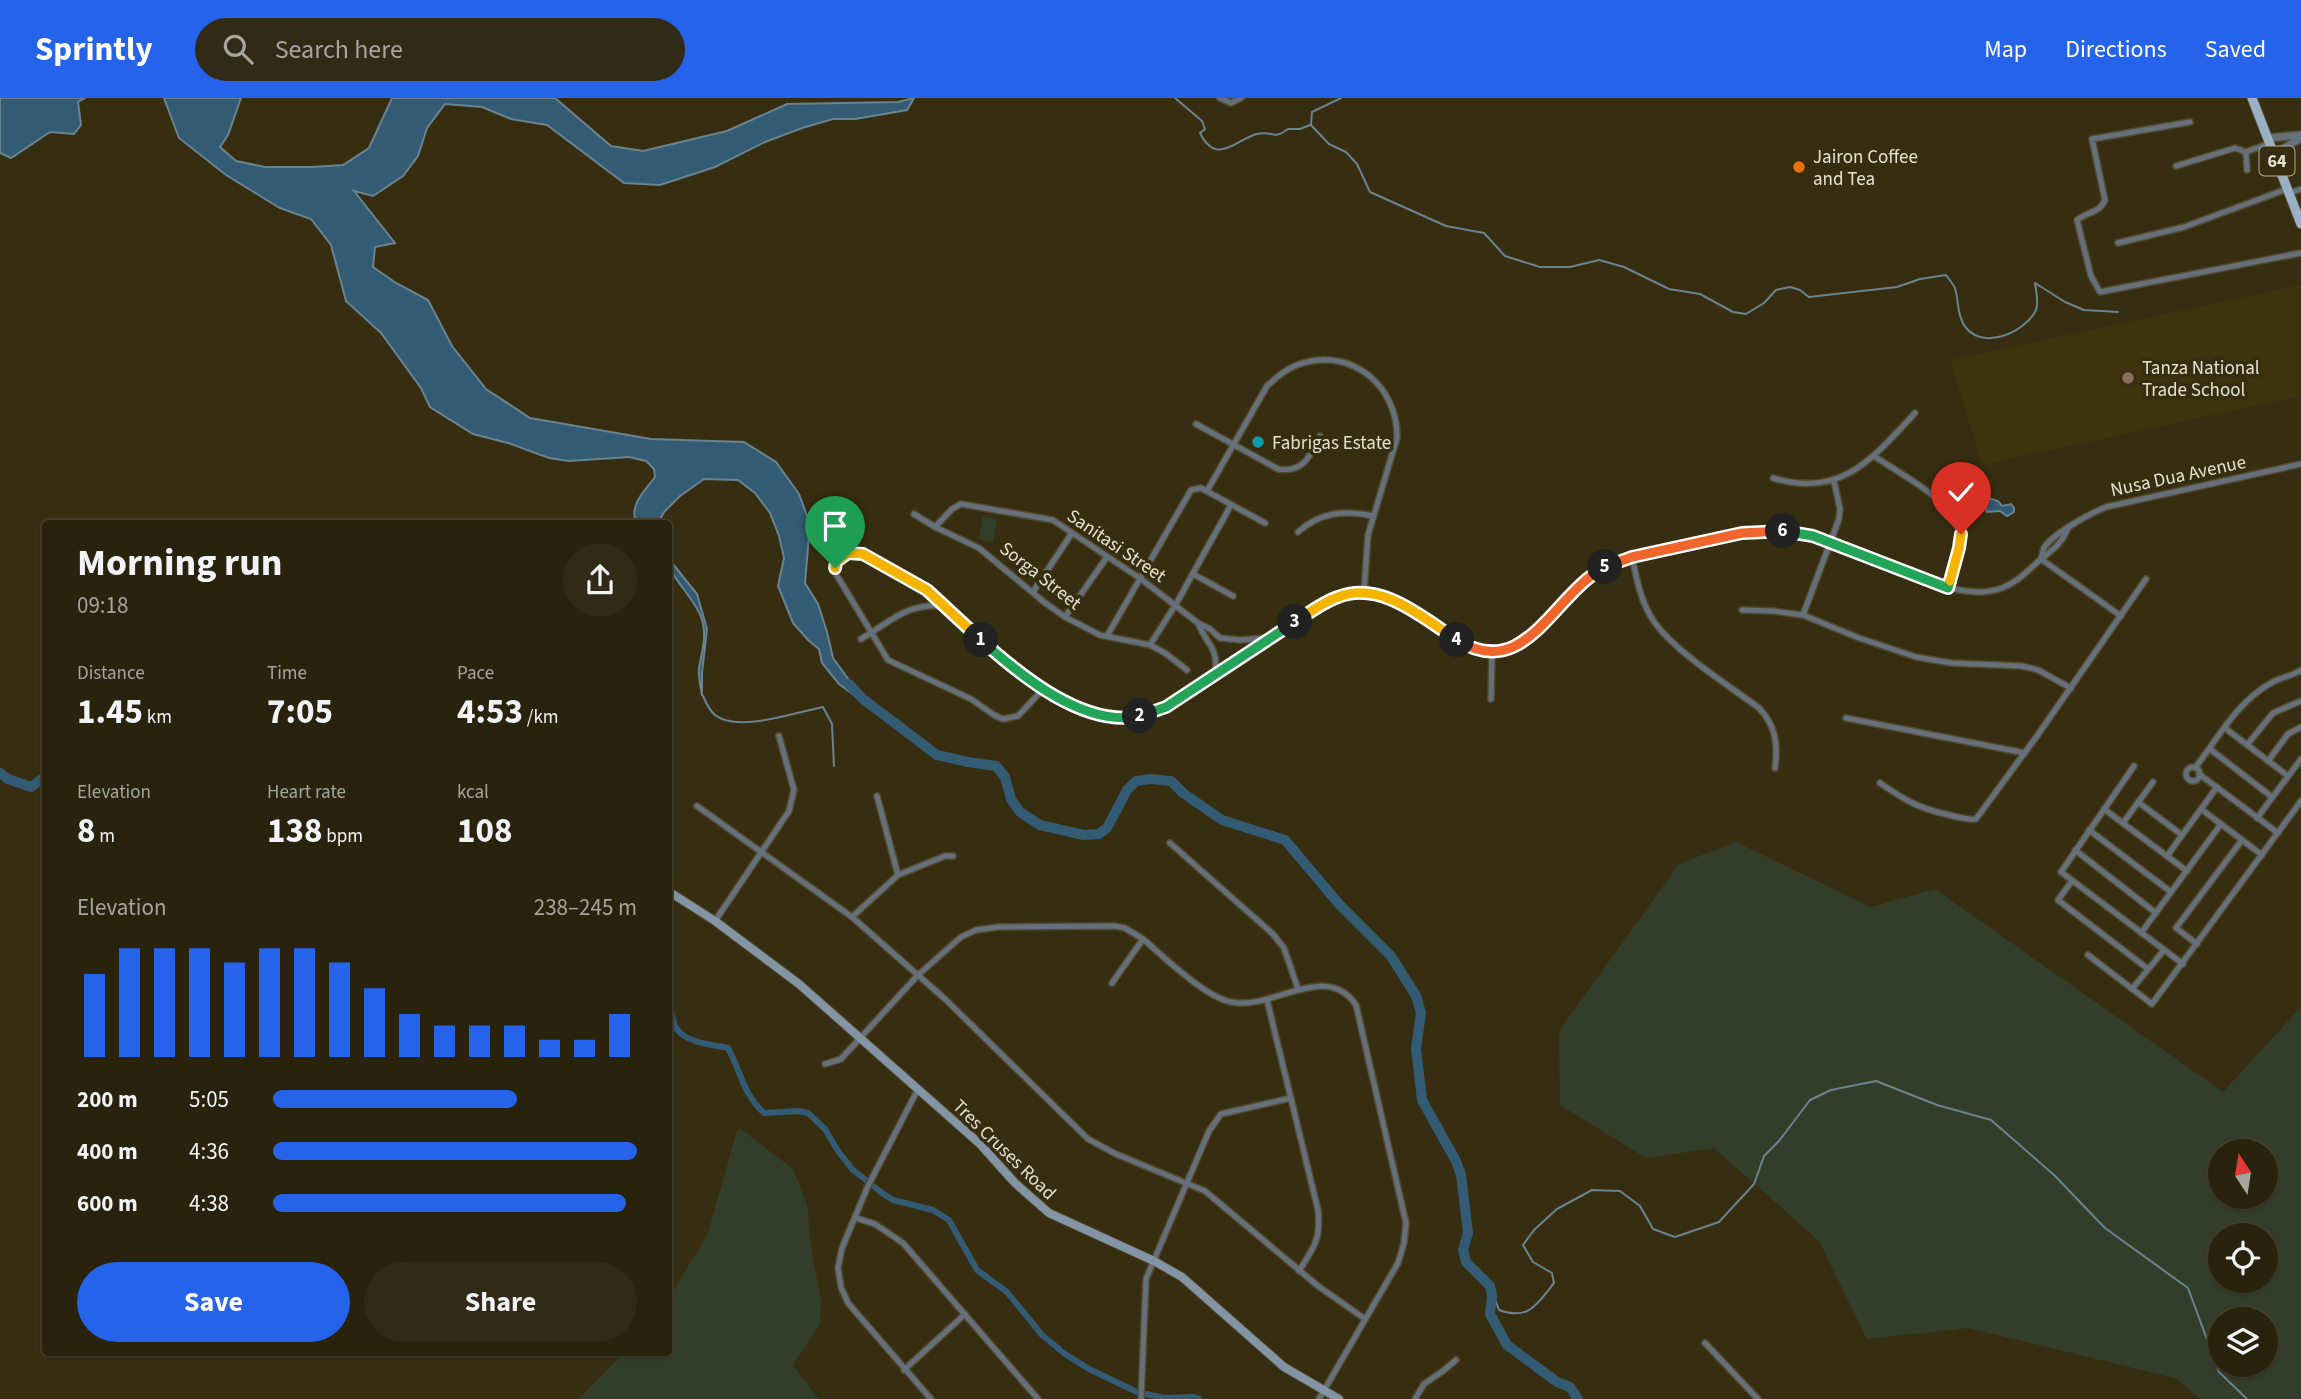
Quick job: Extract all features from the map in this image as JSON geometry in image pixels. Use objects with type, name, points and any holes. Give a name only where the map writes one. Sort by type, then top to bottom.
[{"type":"main road","name":"64","points":[[2252,98],[2288,191],[2298,209],[2301,224]]},
{"type":"main road","name":"Tres Cruses Road","points":[[672,894],[715,921],[799,984],[980,1143],[1015,1183],[1049,1213],[1154,1261],[1182,1277],[1284,1367],[1339,1399]]},
{"type":"street","points":[[1220,98],[1231,103],[1241,98]]},
{"type":"street","points":[[2190,122],[2092,139],[2105,201],[2097,211],[2077,220],[2091,276],[2100,292],[2301,253]]},
{"type":"street","points":[[2176,166],[2235,148],[2246,152],[2269,141],[2301,136]]},
{"type":"street","points":[[2274,154],[2301,136]]},
{"type":"street","points":[[2246,152],[2247,170]]},
{"type":"street","points":[[2118,243],[2184,227],[2288,191],[2301,189]]},
{"type":"street","points":[[1208,491],[1267,386],[1290,368],[1303,362],[1322,359],[1360,368],[1369,374],[1385,393],[1391,403],[1397,428],[1394,449],[1365,552],[1364,592]]},
{"type":"street","points":[[1773,478],[1804,484],[1834,481],[1853,472],[1874,456],[1915,413]]},
{"type":"street","points":[[1196,424],[1278,469],[1289,470],[1300,466],[1310,456],[1320,436]]},
{"type":"street","points":[[1874,456],[1942,503],[1952,513],[1961,534],[1948,588]]},
{"type":"street","name":"Nusa Dua Avenue","points":[[1492,652],[1506,651],[1523,643],[1579,584],[1602,568],[1632,557],[1742,533],[1796,532],[1948,588],[1970,593],[1993,591],[2020,579],[2050,554],[2063,540],[2067,530],[2091,513],[2106,507],[2301,464]]},
{"type":"street","points":[[1803,615],[1831,543],[1840,509],[1834,481]]},
{"type":"street","points":[[1107,636],[1194,488],[1208,491],[1265,523]]},
{"type":"street","name":"Sanitasi Street","points":[[935,527],[952,509],[961,505],[1053,520],[1141,579],[1220,638]]},
{"type":"street","points":[[1150,645],[1231,505]]},
{"type":"street","points":[[1298,532],[1309,522],[1322,516],[1355,512],[1373,516]]},
{"type":"street","name":"Sorga Street","points":[[914,514],[979,548],[1065,617],[1107,636],[1150,645],[1166,653],[1187,670]]},
{"type":"street","points":[[1033,592],[1072,533]]},
{"type":"street","points":[[1044,688],[1018,716],[1003,719],[971,699],[888,660],[836,574],[836,562],[848,553],[863,554],[927,590],[1007,663],[1069,704],[1094,715],[1133,718],[1166,707],[1268,638],[1336,597],[1364,592],[1382,595],[1400,603],[1469,647],[1492,652],[1491,698]]},
{"type":"street","points":[[1065,617],[1107,557]]},
{"type":"street","points":[[1632,557],[1639,590],[1654,622],[1680,648],[1766,715],[1776,738],[1775,768]]},
{"type":"street","points":[[2041,559],[2121,616]]},
{"type":"street","points":[[1193,574],[1233,596]]},
{"type":"street","points":[[1880,783],[1908,803],[1922,809],[1976,819],[2146,579]]},
{"type":"street","points":[[861,639],[908,609],[926,605],[945,606]]},
{"type":"street","points":[[1742,610],[1803,615],[1916,657],[1951,663],[2030,668],[2052,676],[2071,688]]},
{"type":"street","name":"Sanitasi Street","points":[[1198,622],[1202,635],[1213,646],[1216,674]]},
{"type":"street","points":[[1213,646],[1220,638],[1268,638]]},
{"type":"street","points":[[2199,774],[2196,780],[2188,779],[2187,770],[2195,768],[2246,702],[2272,682],[2301,670]]},
{"type":"street","points":[[2294,675],[2301,678]]},
{"type":"street","points":[[2247,745],[2270,716],[2301,701]]},
{"type":"street","points":[[1846,718],[2025,752]]},
{"type":"street","points":[[2268,761],[2288,734],[2301,727]]},
{"type":"street","points":[[2225,729],[2288,776]]},
{"type":"street","points":[[715,921],[789,811],[794,790],[779,736]]},
{"type":"street","points":[[2210,749],[2273,797]]},
{"type":"street","points":[[2257,818],[2301,760]]},
{"type":"street","points":[[2134,766],[2061,872],[2183,964]]},
{"type":"street","points":[[2195,768],[2199,774],[2278,833]]},
{"type":"street","points":[[2123,823],[2153,782]]},
{"type":"street","points":[[2167,856],[2217,788]]},
{"type":"street","points":[[877,796],[898,875]]},
{"type":"street","points":[[2088,955],[2152,1004],[2301,801]]},
{"type":"street","points":[[2138,802],[2182,835]]},
{"type":"street","points":[[697,806],[852,917],[945,999],[1088,1139],[1116,1154],[1205,1191],[1299,1271],[1365,1319]]},
{"type":"street","points":[[2104,808],[2187,871]]},
{"type":"street","points":[[2201,809],[2262,855]]},
{"type":"street","points":[[2141,933],[2221,824]]},
{"type":"street","points":[[2089,830],[2171,892]]},
{"type":"street","points":[[2196,944],[2176,928],[2242,840]]},
{"type":"street","points":[[1170,843],[1273,934],[1284,948],[1297,989]]},
{"type":"street","points":[[2075,850],[2156,913]]},
{"type":"street","points":[[852,917],[898,875],[945,856],[953,856]]},
{"type":"street","points":[[2072,881],[2058,900],[2148,970]]},
{"type":"street","points":[[824,1065],[841,1059],[918,975],[961,937],[976,930],[998,927],[1125,928],[1219,999],[1233,1003],[1267,1000],[1297,989],[1334,986],[1349,994],[1356,1005],[1406,1223],[1398,1263],[1319,1399]]},
{"type":"street","points":[[1112,983],[1143,939]]},
{"type":"street","points":[[2132,989],[2164,950]]},
{"type":"street","points":[[1267,1000],[1318,1210],[1318,1240],[1299,1271]]},
{"type":"street","points":[[918,1089],[868,1186],[842,1248],[838,1268],[841,1287],[848,1303],[931,1399]]},
{"type":"street","points":[[1141,1399],[1146,1279],[1209,1131],[1221,1114],[1291,1098]]},
{"type":"street","points":[[856,1218],[876,1224],[903,1243],[1038,1399]]},
{"type":"street","points":[[905,1370],[965,1314]]},
{"type":"street","points":[[1705,1343],[1758,1399]]},
{"type":"street","points":[[1415,1399],[1424,1384],[1456,1360]]},
{"type":"shaded area","name":"Tanza National Trade School","points":[[2301,285],[2301,396],[1982,465],[1950,360]]},
{"type":"green space","points":[[983,516],[997,519],[993,542],[979,539]]},
{"type":"green space","points":[[1736,842],[1871,907],[1935,889],[2223,1092],[2301,1007],[2301,1399],[2201,1399],[2175,1378],[1968,1328],[1867,1339],[1819,1241],[1714,1148],[1646,1158],[1560,1105],[1559,1031],[1679,864]]},
{"type":"green space","points":[[738,1127],[793,1169],[807,1205],[812,1254],[821,1299],[820,1324],[793,1365],[818,1399],[578,1399],[621,1356],[672,1356],[672,1294],[708,1233]]},
{"type":"water","points":[[0,98],[85,98],[78,102],[81,125],[74,134],[50,132],[11,158],[0,153]]},
{"type":"water","points":[[164,98],[241,98],[228,135],[220,147],[236,161],[265,167],[312,167],[343,165],[369,148],[392,98],[555,98],[611,146],[643,151],[727,131],[787,104],[898,102],[914,98],[907,110],[855,119],[833,119],[802,128],[765,142],[715,167],[660,185],[624,183],[547,125],[511,119],[482,107],[445,104],[427,128],[418,156],[403,176],[373,196],[354,191],[395,243],[375,247],[373,267],[428,300],[452,346],[486,389],[530,418],[651,439],[744,442],[776,462],[799,494],[810,524],[805,583],[818,604],[833,658],[863,699],[937,755],[839,684],[822,663],[819,649],[793,623],[778,586],[784,558],[779,536],[770,513],[755,493],[738,480],[704,479],[680,496],[660,520],[635,520],[636,504],[655,477],[654,469],[646,461],[629,457],[569,461],[549,458],[473,434],[430,407],[421,388],[381,333],[346,301],[331,245],[311,219],[280,208],[226,175],[179,138]]},
{"type":"water","points":[[1988,498],[1998,501],[2002,506],[2011,504],[2014,512],[2007,516],[2000,511],[1987,512],[1984,500]]},
{"type":"water","points":[[672,563],[697,594],[707,629],[702,696],[699,671],[703,626],[694,604],[672,573]]},
{"type":"waterway","points":[[1175,98],[1202,121],[1205,129],[1200,133],[1206,143],[1220,150],[1257,134],[1276,135],[1288,129],[1300,129],[1310,125]]},
{"type":"waterway","points":[[1311,124],[1312,112],[1341,98]]},
{"type":"waterway","points":[[1311,125],[1329,144],[1346,152],[1357,164],[1370,192],[1446,226],[1484,233],[1505,256],[1540,267],[1570,267],[1599,260],[1624,267],[1669,289],[1700,294],[1733,312],[1746,314],[1764,303],[1776,290],[1790,287],[1809,297],[1897,287],[1920,279],[1946,275],[1955,288],[1964,325],[1975,335],[1984,338],[1995,338],[2015,331],[2031,318],[2037,304],[2035,283],[2065,302],[2084,310],[2118,312]]},
{"type":"waterway","points":[[849,684],[863,699],[937,755],[996,766],[1005,777],[1011,799],[1020,812],[1040,825],[1084,835],[1099,834],[1107,828],[1127,790],[1136,781],[1150,779],[1171,781],[1183,793],[1222,820],[1285,840],[1339,904],[1391,956],[1416,996],[1421,1013],[1416,1049],[1422,1100],[1461,1175],[1468,1233],[1463,1250],[1466,1262],[1490,1286],[1490,1314],[1507,1345],[1557,1382],[1570,1387],[1578,1399]]},
{"type":"waterway","points":[[703,696],[715,715],[737,722],[768,720],[823,707],[832,724],[834,766]]},
{"type":"waterway","points":[[0,773],[8,779],[31,787],[42,779]]},
{"type":"waterway","points":[[672,1017],[681,1034],[700,1043],[728,1048],[747,1090],[764,1113],[808,1113],[825,1129],[852,1169],[882,1193],[893,1200],[933,1210],[949,1220],[977,1270],[1007,1292],[1042,1335],[1089,1369],[1137,1392]]},
{"type":"waterway","points":[[1490,1286],[1499,1310],[1509,1313],[1525,1312],[1537,1304],[1554,1283],[1552,1273],[1533,1262],[1523,1245],[1534,1230],[1557,1209],[1592,1190],[1620,1191],[1640,1206],[1653,1229],[1675,1237],[1719,1222],[1754,1184],[1764,1156],[1810,1100],[1831,1090],[1876,1081],[1937,1105],[1991,1120],[2054,1175],[2105,1228],[2188,1288],[2219,1372],[2247,1399]]},
{"type":"waterway","points":[[1146,1394],[1164,1398],[1199,1399]]},
{"type":"place","name":"Jairon Coffee and Tea","points":[[1799,167]]},
{"type":"place","name":"Tanza National Trade School","points":[[2128,378]]},
{"type":"place","name":"Fabrigas Estate","points":[[1258,442]]},
{"type":"route","points":[[835,568],[836,562],[848,553],[863,554],[927,590],[1007,663],[1069,704],[1094,715],[1133,718],[1166,707],[1268,638],[1345,594],[1364,592],[1382,595],[1400,603],[1469,647],[1492,652],[1506,651],[1523,643],[1536,632],[1579,584],[1602,568],[1632,557],[1742,533],[1796,532],[1813,536],[1948,588],[1961,534]]}]
